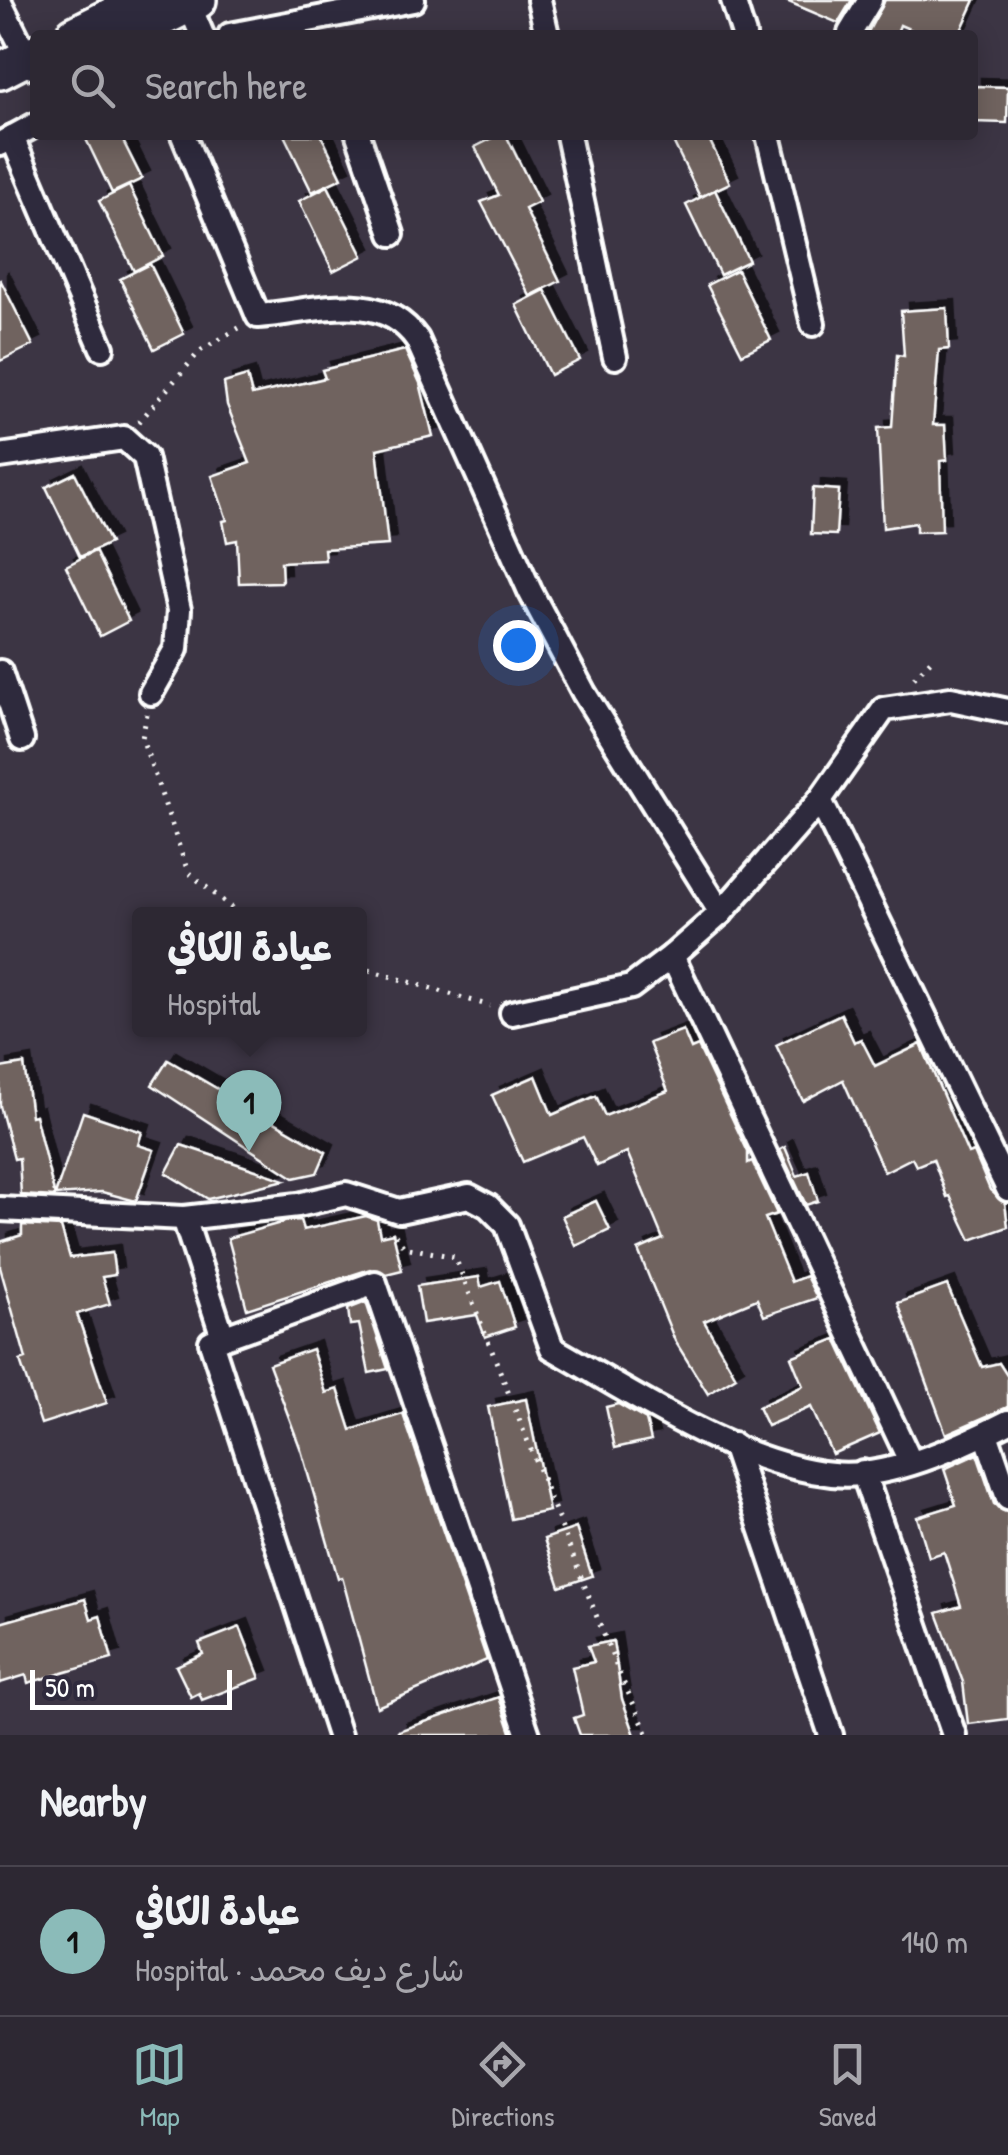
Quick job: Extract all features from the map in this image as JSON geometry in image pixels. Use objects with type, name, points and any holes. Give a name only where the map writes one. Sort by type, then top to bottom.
[{"type":"main road","points":[[93,30],[176,8]]},
{"type":"main road","points":[[135,30],[176,8]]},
{"type":"main road","points":[[0,96],[26,67]]},
{"type":"street","points":[[281,30],[321,26],[414,0]]},
{"type":"street","points":[[539,0],[546,30]]},
{"type":"street","points":[[733,0],[742,30]]},
{"type":"street","points":[[852,30],[870,0]]},
{"type":"street","points":[[0,4],[26,67]]},
{"type":"street","points":[[30,128],[6,140],[102,348]]},
{"type":"street","points":[[185,140],[258,316],[352,305],[380,308],[404,320],[417,339],[530,591],[584,693],[721,912]]},
{"type":"street","points":[[360,140],[392,234]]},
{"type":"street","points":[[569,140],[615,357]]},
{"type":"street","points":[[769,140],[813,324]]},
{"type":"street","points":[[0,456],[124,438],[145,457],[179,610],[176,649],[151,693]]},
{"type":"street","points":[[0,672],[22,740]]},
{"type":"street","points":[[512,1013],[631,987],[672,956],[721,912],[820,800],[884,709],[952,699],[1008,711]]},
{"type":"street","points":[[820,800],[1008,1189]]},
{"type":"street","points":[[672,956],[910,1461]]},
{"type":"street","points":[[0,1209],[184,1218],[298,1205],[346,1194],[400,1210],[469,1196],[488,1206],[507,1226],[552,1348],[733,1445],[832,1474],[863,1472],[910,1461],[986,1434],[1008,1422]]},
{"type":"street","points":[[184,1218],[223,1337]]},
{"type":"street","points":[[340,1735],[210,1342],[375,1283],[528,1735]]},
{"type":"street","points":[[986,1434],[1008,1498]]},
{"type":"street","points":[[733,1445],[830,1735]]},
{"type":"street","points":[[863,1472],[954,1735]]},
{"type":"path","points":[[124,438],[200,351],[258,316]]},
{"type":"path","points":[[151,693],[142,738],[170,826],[188,872],[230,907]]},
{"type":"path","points":[[367,969],[512,1013]]},
{"type":"path","points":[[372,1202],[404,1248],[454,1258],[619,1673],[648,1735]]},
{"type":"building","points":[[784,0],[852,0],[838,23]]},
{"type":"building","points":[[885,0],[975,0],[961,30],[912,30],[900,25],[898,30],[869,30]]},
{"type":"building","points":[[978,86],[1008,87],[1007,123],[978,122]]},
{"type":"building","points":[[86,140],[122,140],[142,179],[112,193]]},
{"type":"building","points":[[286,140],[323,140],[342,178],[312,192]]},
{"type":"building","points":[[489,140],[508,140],[539,202],[525,209],[560,281],[530,296],[481,202],[499,195],[475,147]]},
{"type":"building","points":[[672,140],[709,140],[730,183],[700,197]]},
{"type":"building","points":[[129,186],[163,256],[134,271],[99,201]]},
{"type":"building","points":[[328,186],[363,256],[333,271],[299,201]]},
{"type":"building","points":[[715,190],[749,261],[720,275],[686,205]]},
{"type":"building","points":[[150,264],[184,334],[154,349],[120,279]]},
{"type":"building","points":[[737,270],[771,340],[742,354],[707,285]]},
{"type":"building","points":[[0,279],[33,345],[0,361]]},
{"type":"building","points":[[545,290],[580,360],[550,375],[516,305]]},
{"type":"building","points":[[947,308],[949,349],[939,350],[933,425],[945,425],[947,460],[940,461],[942,531],[916,532],[916,523],[883,528],[878,428],[892,427],[897,355],[904,356],[901,311]]},
{"type":"building","points":[[405,350],[420,383],[433,436],[377,449],[388,545],[324,549],[325,560],[281,562],[282,582],[239,583],[237,540],[227,542],[223,521],[227,520],[212,476],[250,463],[227,405],[224,383],[247,376],[252,395],[325,378],[322,370]]},
{"type":"building","points":[[75,473],[110,543],[80,557],[46,487]]},
{"type":"building","points":[[813,488],[839,490],[836,535],[811,534]]},
{"type":"building","points":[[95,551],[129,621],[100,636],[66,566]]},
{"type":"building","points":[[841,1014],[854,1042],[861,1039],[875,1066],[921,1044],[968,1154],[974,1152],[990,1190],[1005,1203],[1008,1227],[971,1240],[950,1196],[947,1197],[933,1159],[916,1166],[912,1158],[884,1172],[843,1080],[803,1101],[776,1045]]},
{"type":"building","points":[[683,1030],[691,1049],[698,1046],[748,1152],[748,1163],[752,1161],[777,1214],[765,1218],[791,1282],[806,1276],[817,1298],[764,1316],[757,1299],[704,1321],[736,1377],[708,1394],[675,1341],[638,1250],[663,1239],[627,1152],[597,1166],[583,1137],[523,1162],[492,1095],[536,1076],[552,1115],[596,1096],[605,1116],[668,1091],[649,1043]]},
{"type":"building","points":[[168,1060],[326,1152],[317,1173],[294,1178],[152,1085]]},
{"type":"building","points":[[24,1064],[31,1116],[35,1115],[55,1197],[21,1195],[19,1158],[14,1159],[0,1106],[0,1068]]},
{"type":"building","points":[[83,1112],[142,1132],[138,1145],[154,1150],[136,1201],[102,1192],[55,1195]]},
{"type":"building","points":[[181,1145],[285,1180],[208,1199],[166,1173]]},
{"type":"building","points":[[785,1147],[797,1176],[809,1172],[818,1201],[806,1205],[780,1150]]},
{"type":"building","points":[[596,1201],[610,1230],[576,1246],[562,1216]]},
{"type":"building","points":[[366,1216],[377,1220],[380,1236],[393,1233],[402,1270],[386,1274],[370,1269],[247,1309],[228,1238],[288,1221],[300,1220],[303,1230]]},
{"type":"building","points":[[22,1225],[61,1227],[70,1258],[112,1253],[115,1275],[102,1277],[110,1304],[77,1314],[107,1403],[41,1424],[20,1361],[26,1359],[0,1267],[0,1242],[22,1235]]},
{"type":"building","points":[[479,1277],[481,1287],[500,1281],[515,1327],[485,1337],[477,1315],[423,1323],[417,1286]]},
{"type":"building","points":[[947,1285],[982,1367],[999,1363],[1008,1377],[1008,1407],[946,1434],[898,1303]]},
{"type":"building","points":[[366,1302],[388,1369],[369,1373],[359,1324],[350,1325],[348,1309]]},
{"type":"building","points":[[836,1339],[880,1433],[832,1454],[811,1407],[767,1426],[758,1407],[803,1386],[791,1357]]},
{"type":"building","points":[[312,1349],[326,1393],[338,1389],[351,1430],[403,1414],[487,1660],[377,1707],[342,1577],[338,1578],[301,1450],[269,1364]]},
{"type":"building","points":[[526,1399],[549,1511],[511,1519],[488,1407]]},
{"type":"building","points":[[618,1404],[646,1420],[651,1440],[615,1448],[606,1407]]},
{"type":"building","points":[[977,1454],[994,1504],[1008,1513],[1008,1719],[968,1724],[963,1682],[937,1613],[961,1606],[944,1552],[929,1557],[917,1517],[956,1505],[944,1469]]},
{"type":"building","points":[[576,1528],[592,1576],[560,1587],[544,1539]]},
{"type":"building","points":[[85,1599],[91,1619],[100,1616],[112,1659],[28,1683],[26,1675],[0,1683],[0,1623]]},
{"type":"building","points":[[240,1627],[260,1678],[202,1700],[199,1693],[191,1697],[176,1666],[203,1654],[199,1643]]},
{"type":"building","points":[[613,1641],[622,1699],[635,1735],[580,1735],[574,1718],[583,1715],[572,1667],[594,1662],[588,1646]]},
{"type":"building","points":[[499,1697],[512,1735],[399,1735],[398,1731]]},
{"type":"place","name":"عيادة الكافي","points":[[249,1152]]}]
